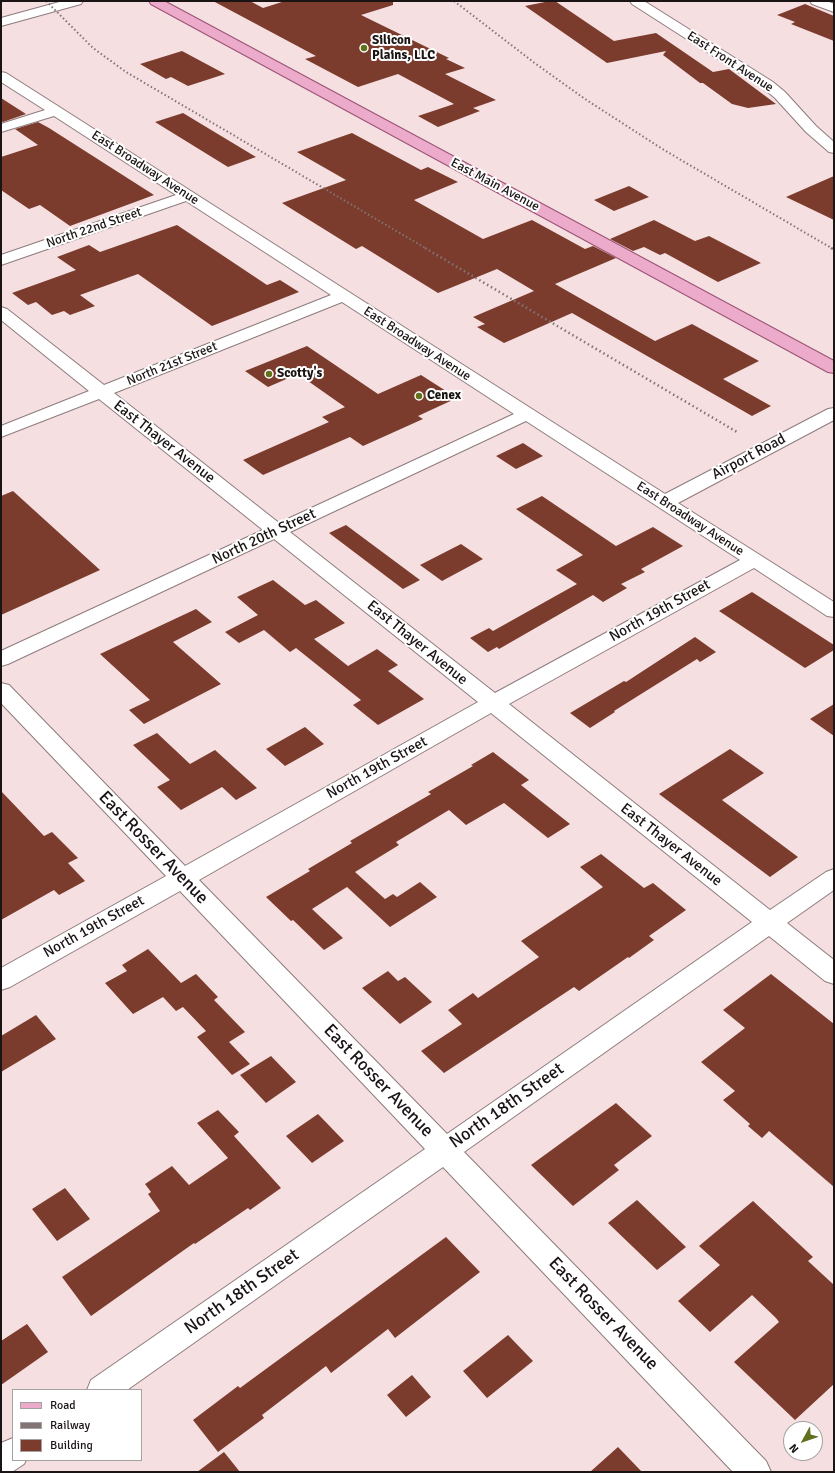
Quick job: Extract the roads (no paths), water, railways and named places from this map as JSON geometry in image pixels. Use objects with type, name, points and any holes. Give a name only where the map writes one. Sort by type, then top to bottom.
[{"type":"main road","name":"East Main Avenue","points":[[155,1],[834,368]]},
{"type":"street","points":[[1,22],[77,1]]},
{"type":"street","points":[[816,1],[834,8]]},
{"type":"street","name":"East Front Avenue","points":[[642,2],[780,94],[811,129],[834,149]]},
{"type":"street","name":"East Broadway Avenue","points":[[1,76],[834,611]]},
{"type":"street","points":[[1,128],[56,111]]},
{"type":"street","name":"North 22nd Street","points":[[1,260],[187,196]]},
{"type":"street","name":"North 21st Street","points":[[1,432],[343,296]]},
{"type":"street","name":"East Thayer Avenue","points":[[1,312],[834,974]]},
{"type":"street","name":"Airport Road","points":[[665,502],[834,413]]},
{"type":"street","name":"North 20th Street","points":[[1,659],[528,414]]},
{"type":"street","name":"North 19th Street","points":[[1,980],[493,703],[754,560]]},
{"type":"street","name":"East Rosser Avenue","points":[[1,690],[755,1472]]},
{"type":"street","name":"North 18th Street","points":[[103,1389],[834,878]]},
{"type":"street","points":[[1,1461],[12,1454]]},
{"type":"railway","points":[[46,1],[93,48],[126,72],[427,249]]},
{"type":"railway","points":[[454,1],[536,64],[585,99],[664,150],[833,249]]},
{"type":"railway","points":[[425,248],[737,432]]},
{"type":"place","name":"Silicon Plains, LLC","points":[[364,48]]},
{"type":"place","name":"Scotty's","points":[[269,374]]},
{"type":"place","name":"Cenex","points":[[419,396]]}]
